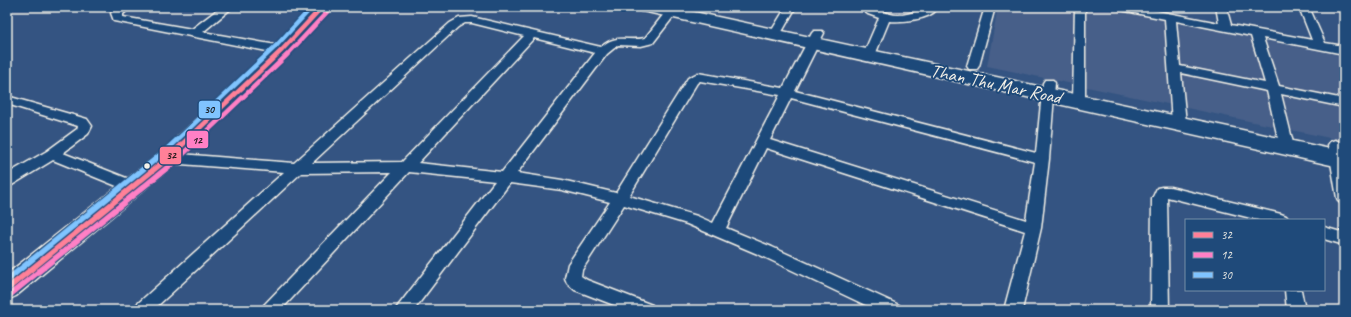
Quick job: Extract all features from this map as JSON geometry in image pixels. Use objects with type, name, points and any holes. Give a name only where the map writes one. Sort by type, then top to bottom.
[{"type":"main road","name":"Than Thu Mar Road","points":[[647,7],[778,30],[1340,153]]},
{"type":"main road","name":"Than Thu Mar Road","points":[[702,7],[778,30]]},
{"type":"main road","points":[[7,289],[168,158],[282,50],[316,8]]},
{"type":"main road","name":"Than Thu Mar Road","points":[[871,50],[974,66],[1048,89]]},
{"type":"street","points":[[126,7],[117,13],[118,19],[282,50]]},
{"type":"street","points":[[193,34],[228,7]]},
{"type":"street","points":[[778,30],[791,7]]},
{"type":"street","points":[[864,7],[885,18],[918,16],[932,10],[932,7]]},
{"type":"street","points":[[974,66],[990,7]]},
{"type":"street","points":[[1079,95],[1080,7]]},
{"type":"street","points":[[1120,7],[1134,8],[1344,50]]},
{"type":"street","points":[[1221,7],[1226,27]]},
{"type":"street","points":[[1304,7],[1320,45]]},
{"type":"street","points":[[404,310],[603,51],[611,43],[615,42],[632,43],[648,41],[671,12]]},
{"type":"street","points":[[1170,16],[1178,117]]},
{"type":"street","points":[[871,50],[885,18]]},
{"type":"street","points":[[142,310],[454,25],[462,20],[472,20],[603,51]]},
{"type":"street","points":[[1256,33],[1273,88],[1285,140]]},
{"type":"street","points":[[270,310],[532,34]]},
{"type":"street","points":[[717,230],[815,38]]},
{"type":"street","points":[[1174,68],[1344,102]]},
{"type":"street","points":[[646,310],[580,286],[573,278],[574,269],[620,199],[692,81],[698,77],[788,93],[1042,159]]},
{"type":"street","points":[[1013,310],[1033,228],[1042,159],[1048,89]]},
{"type":"street","points":[[7,100],[82,122],[85,126],[83,131],[52,154],[7,181]]},
{"type":"street","points":[[762,142],[1033,228]]},
{"type":"street","points":[[1340,153],[1344,198]]},
{"type":"street","points":[[52,154],[134,187]]},
{"type":"street","points":[[168,158],[297,168],[406,167],[506,177],[562,185],[620,199],[692,220],[766,251],[893,310]]},
{"type":"street","points":[[1160,310],[1159,199],[1162,192],[1170,192],[1277,219]]},
{"type":"street","points":[[1325,233],[1344,239]]},
{"type":"street","points":[[1293,291],[1296,310]]},
{"type":"shaded area","points":[[998,7],[1095,7],[1344,56],[1344,141],[987,66]]},
{"type":"transit line","name":"30","points":[[7,280],[163,153],[277,45],[312,7]]},
{"type":"transit line","name":"32","points":[[7,289],[168,158],[282,50],[322,7]]},
{"type":"transit line","name":"12","points":[[11,294],[173,163],[287,55],[327,12]]}]
